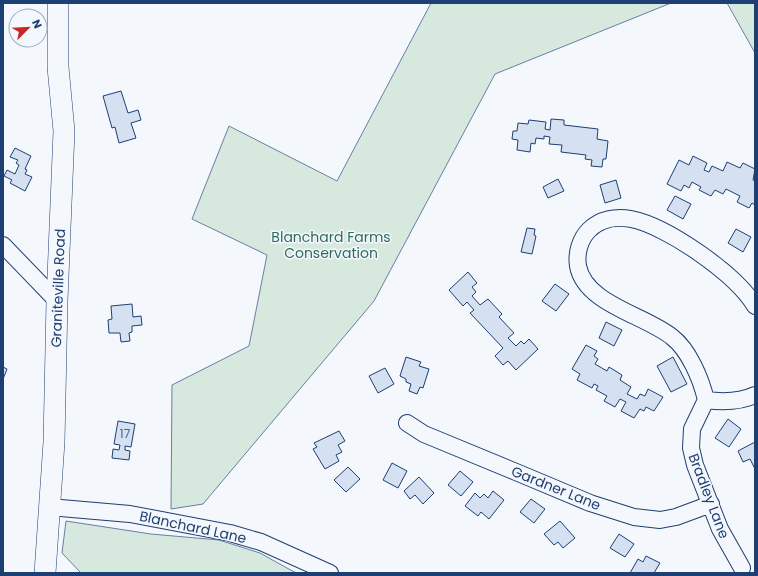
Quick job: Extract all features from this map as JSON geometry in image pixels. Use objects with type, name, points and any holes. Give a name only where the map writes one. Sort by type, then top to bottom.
[{"type":"main road","name":"Graniteville Road","points":[[45,573],[54,442],[57,301],[64,131],[58,66],[58,3]]},
{"type":"street","points":[[755,306],[739,285],[711,262],[682,243],[641,221],[612,218],[596,224],[581,240],[578,252],[578,267],[587,285],[606,301],[640,318],[672,337],[686,354],[703,388],[706,400],[737,400],[755,395]]},
{"type":"street","points":[[3,245],[57,301]]},
{"type":"street","name":"Bradley Lane","points":[[706,400],[692,429],[690,443],[695,465],[720,530],[744,567]]},
{"type":"street","name":"Gardner Lane","points":[[407,423],[424,434],[627,516],[660,520],[676,517],[711,504]]},
{"type":"street","name":"Blanchard Lane","points":[[49,507],[130,514],[230,533],[261,542],[330,573]]},
{"type":"green space","name":"Blanchard Farms Conservation","points":[[431,3],[671,3],[495,74],[374,301],[203,504],[171,509],[172,385],[249,346],[267,255],[192,219],[229,126],[337,181]]},
{"type":"green space","points":[[727,3],[755,3],[755,53]]},
{"type":"green space","points":[[66,521],[151,534],[219,540],[260,553],[296,573],[81,573],[62,553]]},
{"type":"building","points":[[121,91],[128,113],[138,110],[141,120],[131,123],[136,138],[119,143],[115,127],[112,128],[103,96]]},
{"type":"building","points":[[551,119],[564,120],[564,125],[598,129],[597,139],[608,141],[606,159],[603,159],[602,167],[591,166],[592,160],[585,159],[586,155],[561,152],[562,145],[549,144],[550,137],[544,136],[544,139],[536,138],[535,144],[531,143],[530,152],[517,150],[518,140],[512,139],[513,131],[517,131],[518,123],[528,124],[529,120],[546,122],[545,129],[550,130]]},
{"type":"building","points":[[15,148],[31,156],[25,169],[27,170],[25,174],[32,177],[25,191],[10,183],[12,180],[4,176],[7,170],[15,174],[19,165],[16,163],[18,160],[10,157]]},
{"type":"building","points":[[693,156],[707,163],[704,170],[709,172],[712,166],[723,171],[727,162],[740,168],[743,163],[755,169],[753,180],[755,181],[755,205],[752,203],[749,208],[737,202],[740,196],[726,189],[723,194],[715,190],[711,196],[699,190],[701,187],[692,182],[689,188],[684,185],[681,191],[667,184],[679,160],[689,165]]},
{"type":"building","points":[[558,179],[564,191],[548,198],[543,187]]},
{"type":"building","points":[[616,180],[621,198],[605,203],[600,185]]},
{"type":"building","points":[[675,196],[691,204],[683,219],[667,210]]},
{"type":"building","points":[[527,228],[535,229],[534,235],[536,236],[532,254],[521,252]]},
{"type":"building","points":[[736,229],[751,237],[743,252],[728,243]]},
{"type":"building","points":[[468,272],[477,283],[472,287],[476,292],[472,296],[480,305],[488,299],[502,314],[499,317],[514,333],[508,338],[516,346],[521,341],[524,344],[529,339],[538,349],[516,370],[508,361],[503,365],[495,356],[503,348],[470,313],[474,310],[467,302],[463,306],[449,290]]},
{"type":"building","points":[[555,284],[569,294],[556,311],[542,301]]},
{"type":"building","points":[[132,304],[133,317],[141,316],[142,325],[132,326],[132,332],[129,333],[130,341],[121,342],[120,333],[109,333],[108,320],[112,319],[111,306]]},
{"type":"building","points":[[606,322],[622,330],[614,346],[599,338]]},
{"type":"building","points":[[586,345],[597,351],[594,356],[598,359],[595,364],[607,371],[609,367],[622,375],[620,380],[631,387],[627,394],[637,399],[640,394],[645,396],[648,389],[663,397],[654,411],[646,407],[644,411],[640,409],[634,418],[621,411],[626,402],[620,399],[615,407],[604,401],[607,396],[596,390],[598,386],[594,384],[592,388],[577,380],[580,374],[572,369]]},
{"type":"building","points":[[406,357],[421,362],[419,366],[429,369],[423,388],[420,387],[417,394],[409,391],[411,384],[406,382],[406,379],[400,376]]},
{"type":"building","points":[[673,357],[687,384],[671,392],[657,366]]},
{"type":"building","points":[[3,367],[7,369],[3,379]]},
{"type":"building","points":[[385,368],[394,384],[378,393],[369,376]]},
{"type":"building","points":[[728,419],[741,429],[729,447],[715,438]]},
{"type":"building","points":[[118,421],[135,424],[131,447],[125,446],[125,450],[130,451],[129,460],[112,458],[113,449],[119,450],[120,445],[114,444]]},
{"type":"building","points":[[339,431],[345,441],[338,445],[342,452],[336,455],[339,461],[325,469],[313,449],[317,447],[314,443]]},
{"type":"building","points":[[755,442],[755,469],[750,459],[743,462],[738,451]]},
{"type":"building","points":[[392,463],[407,471],[398,488],[383,480]]},
{"type":"building","points":[[348,467],[360,479],[346,492],[334,480]]},
{"type":"building","points":[[460,471],[473,482],[461,496],[448,485]]},
{"type":"building","points":[[419,477],[434,493],[423,504],[415,495],[410,499],[404,491]]},
{"type":"building","points":[[493,491],[504,500],[489,519],[481,512],[478,516],[465,506],[475,493],[480,498],[484,494],[488,498]]},
{"type":"building","points":[[531,499],[545,509],[534,523],[520,512]]},
{"type":"building","points":[[560,521],[575,538],[563,548],[558,542],[554,545],[544,534]]},
{"type":"building","points":[[619,534],[634,544],[625,557],[610,548]]},
{"type":"building","points":[[646,556],[660,563],[654,573],[630,573],[638,559],[643,562]]}]
